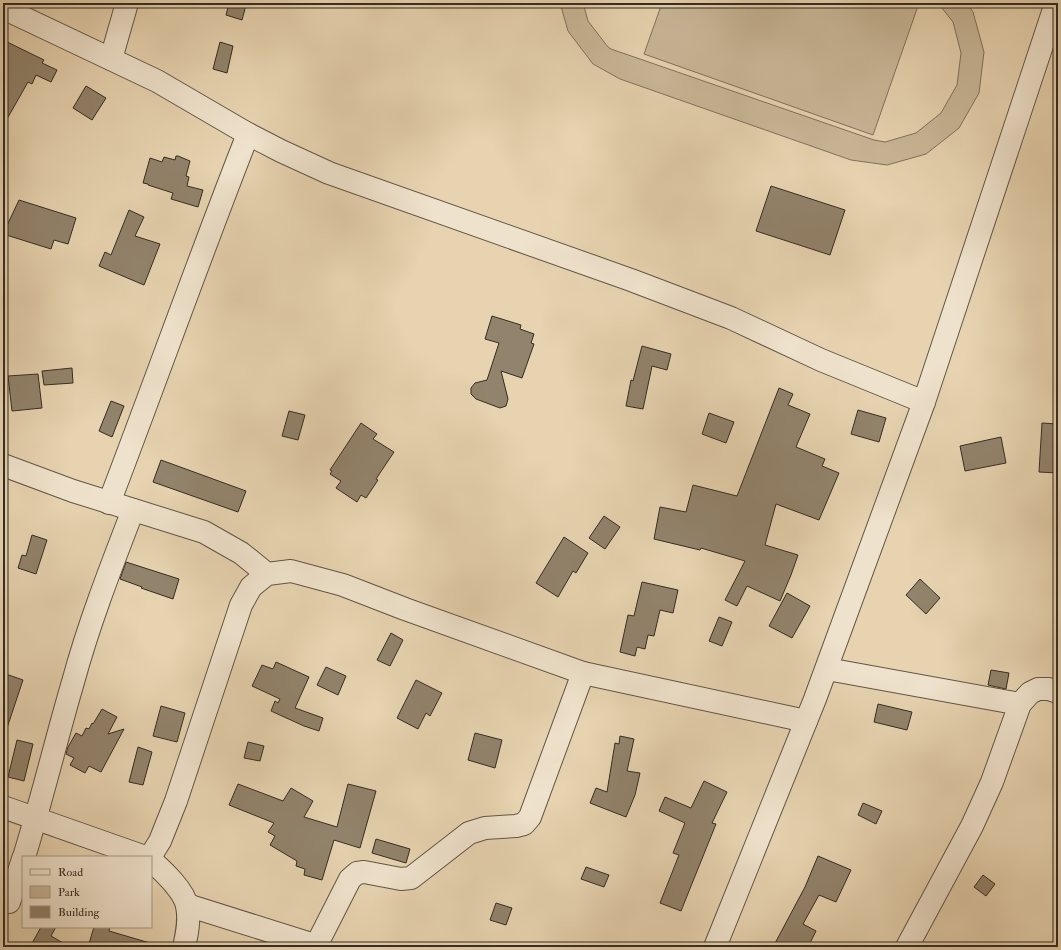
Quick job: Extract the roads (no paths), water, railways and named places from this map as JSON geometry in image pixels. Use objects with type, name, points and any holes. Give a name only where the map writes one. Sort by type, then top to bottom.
[{"type":"street","points":[[111,59],[128,3]]},
{"type":"street","points":[[715,947],[826,669],[924,402],[1056,5]]},
{"type":"street","points":[[3,8],[157,81],[248,134],[329,173],[732,318],[821,360],[924,402]]},
{"type":"street","points":[[109,503],[173,334],[211,228],[248,134]]},
{"type":"street","points":[[3,465],[73,491],[204,532],[241,553],[267,574]]},
{"type":"street","points":[[24,856],[36,819],[72,682],[87,633],[133,510]]},
{"type":"street","points":[[151,856],[160,841],[176,800],[241,605],[251,587],[267,574],[291,571],[343,585],[412,612],[583,673],[806,721]]},
{"type":"street","points":[[826,669],[1020,704]]},
{"type":"street","points":[[187,905],[310,944],[315,943],[319,940],[350,879],[357,873],[364,872],[401,879],[411,878],[469,833],[485,828],[524,824],[530,817],[583,673]]},
{"type":"street","points":[[907,947],[972,826],[992,782],[1020,704],[1030,693],[1038,689],[1048,689],[1058,692]]},
{"type":"street","points":[[3,807],[142,856]]},
{"type":"street","points":[[152,861],[170,876],[187,905],[188,929],[184,947]]},
{"type":"street","points":[[12,902],[22,862]]}]
